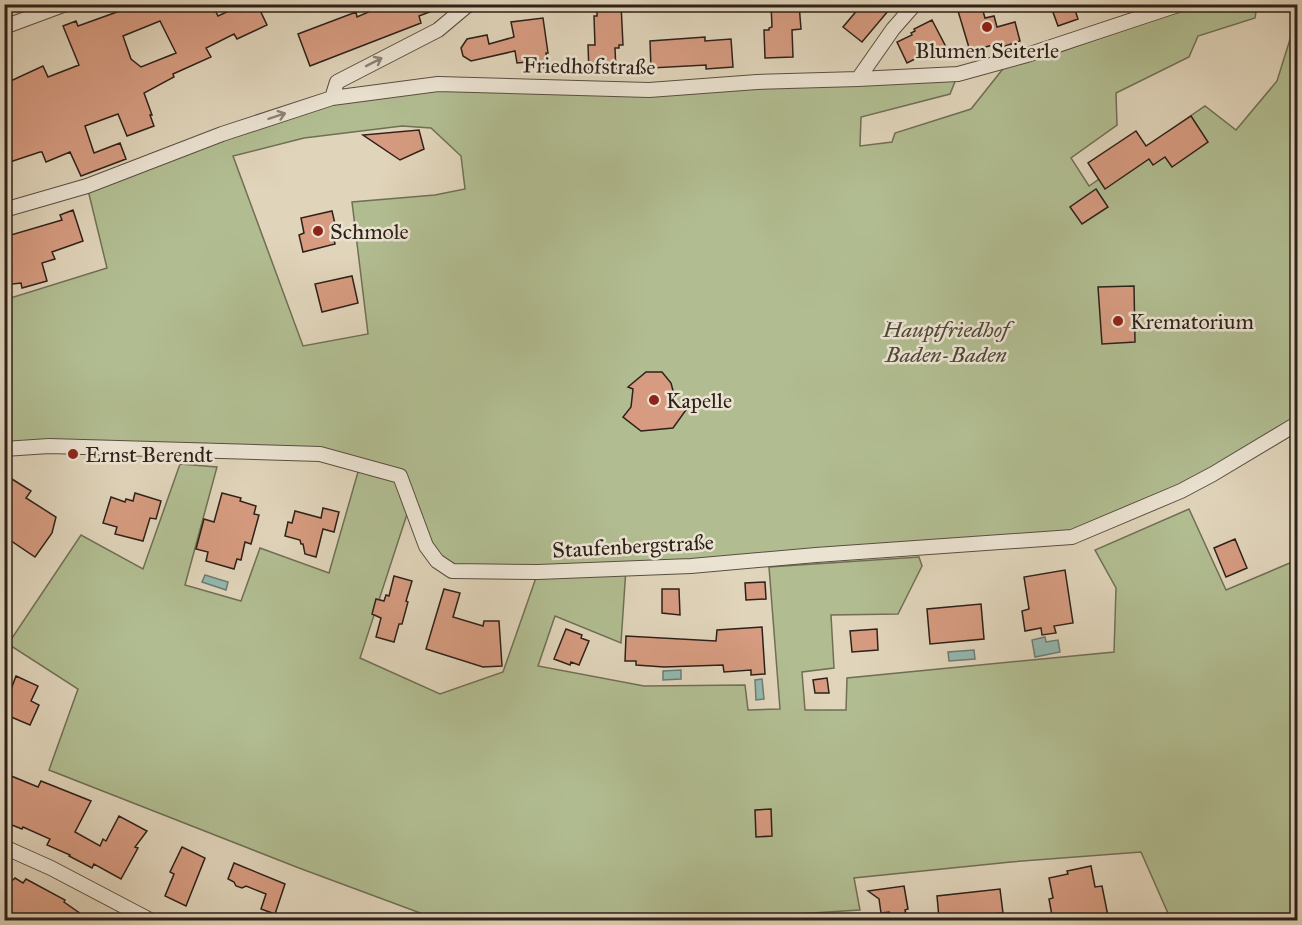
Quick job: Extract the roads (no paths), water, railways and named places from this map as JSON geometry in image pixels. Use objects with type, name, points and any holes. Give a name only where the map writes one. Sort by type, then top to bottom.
[{"type":"street","points":[[4,27],[66,4]]},
{"type":"street","points":[[332,98],[337,82],[438,30],[469,4]]},
{"type":"street","points":[[858,79],[893,29],[915,4]]},
{"type":"street","name":"Friedhofstraße","points":[[4,210],[87,186],[222,134],[332,98],[438,84],[649,90],[757,82],[958,74],[1027,55],[1181,4]]},
{"type":"street","name":"Staufenbergstraße","points":[[4,449],[49,446],[320,454],[400,476],[426,546],[437,561],[452,571],[538,572],[691,566],[1072,537],[1181,491],[1298,423]]},
{"type":"street","points":[[4,847],[51,868],[150,921]]},
{"type":"water","points":[[205,575],[228,582],[226,590],[202,582]]},
{"type":"water","points":[[1045,637],[1046,642],[1058,640],[1060,652],[1035,657],[1032,640]]},
{"type":"water","points":[[974,650],[975,659],[949,661],[948,652]]},
{"type":"water","points":[[681,670],[681,679],[663,680],[663,671]]},
{"type":"water","points":[[762,679],[764,699],[756,700],[755,680]]},
{"type":"place","name":"Blumen Seiterle","points":[[987,27]]},
{"type":"place","name":"Schmole","points":[[318,231]]},
{"type":"place","name":"Krematorium","points":[[1118,321]]},
{"type":"place","name":"Kapelle","points":[[654,400]]},
{"type":"place","name":"Ernst Berendt","points":[[73,454]]},
{"type":"park label","name":"Hauptfriedhof Baden-Baden","points":[[946,342]]}]
